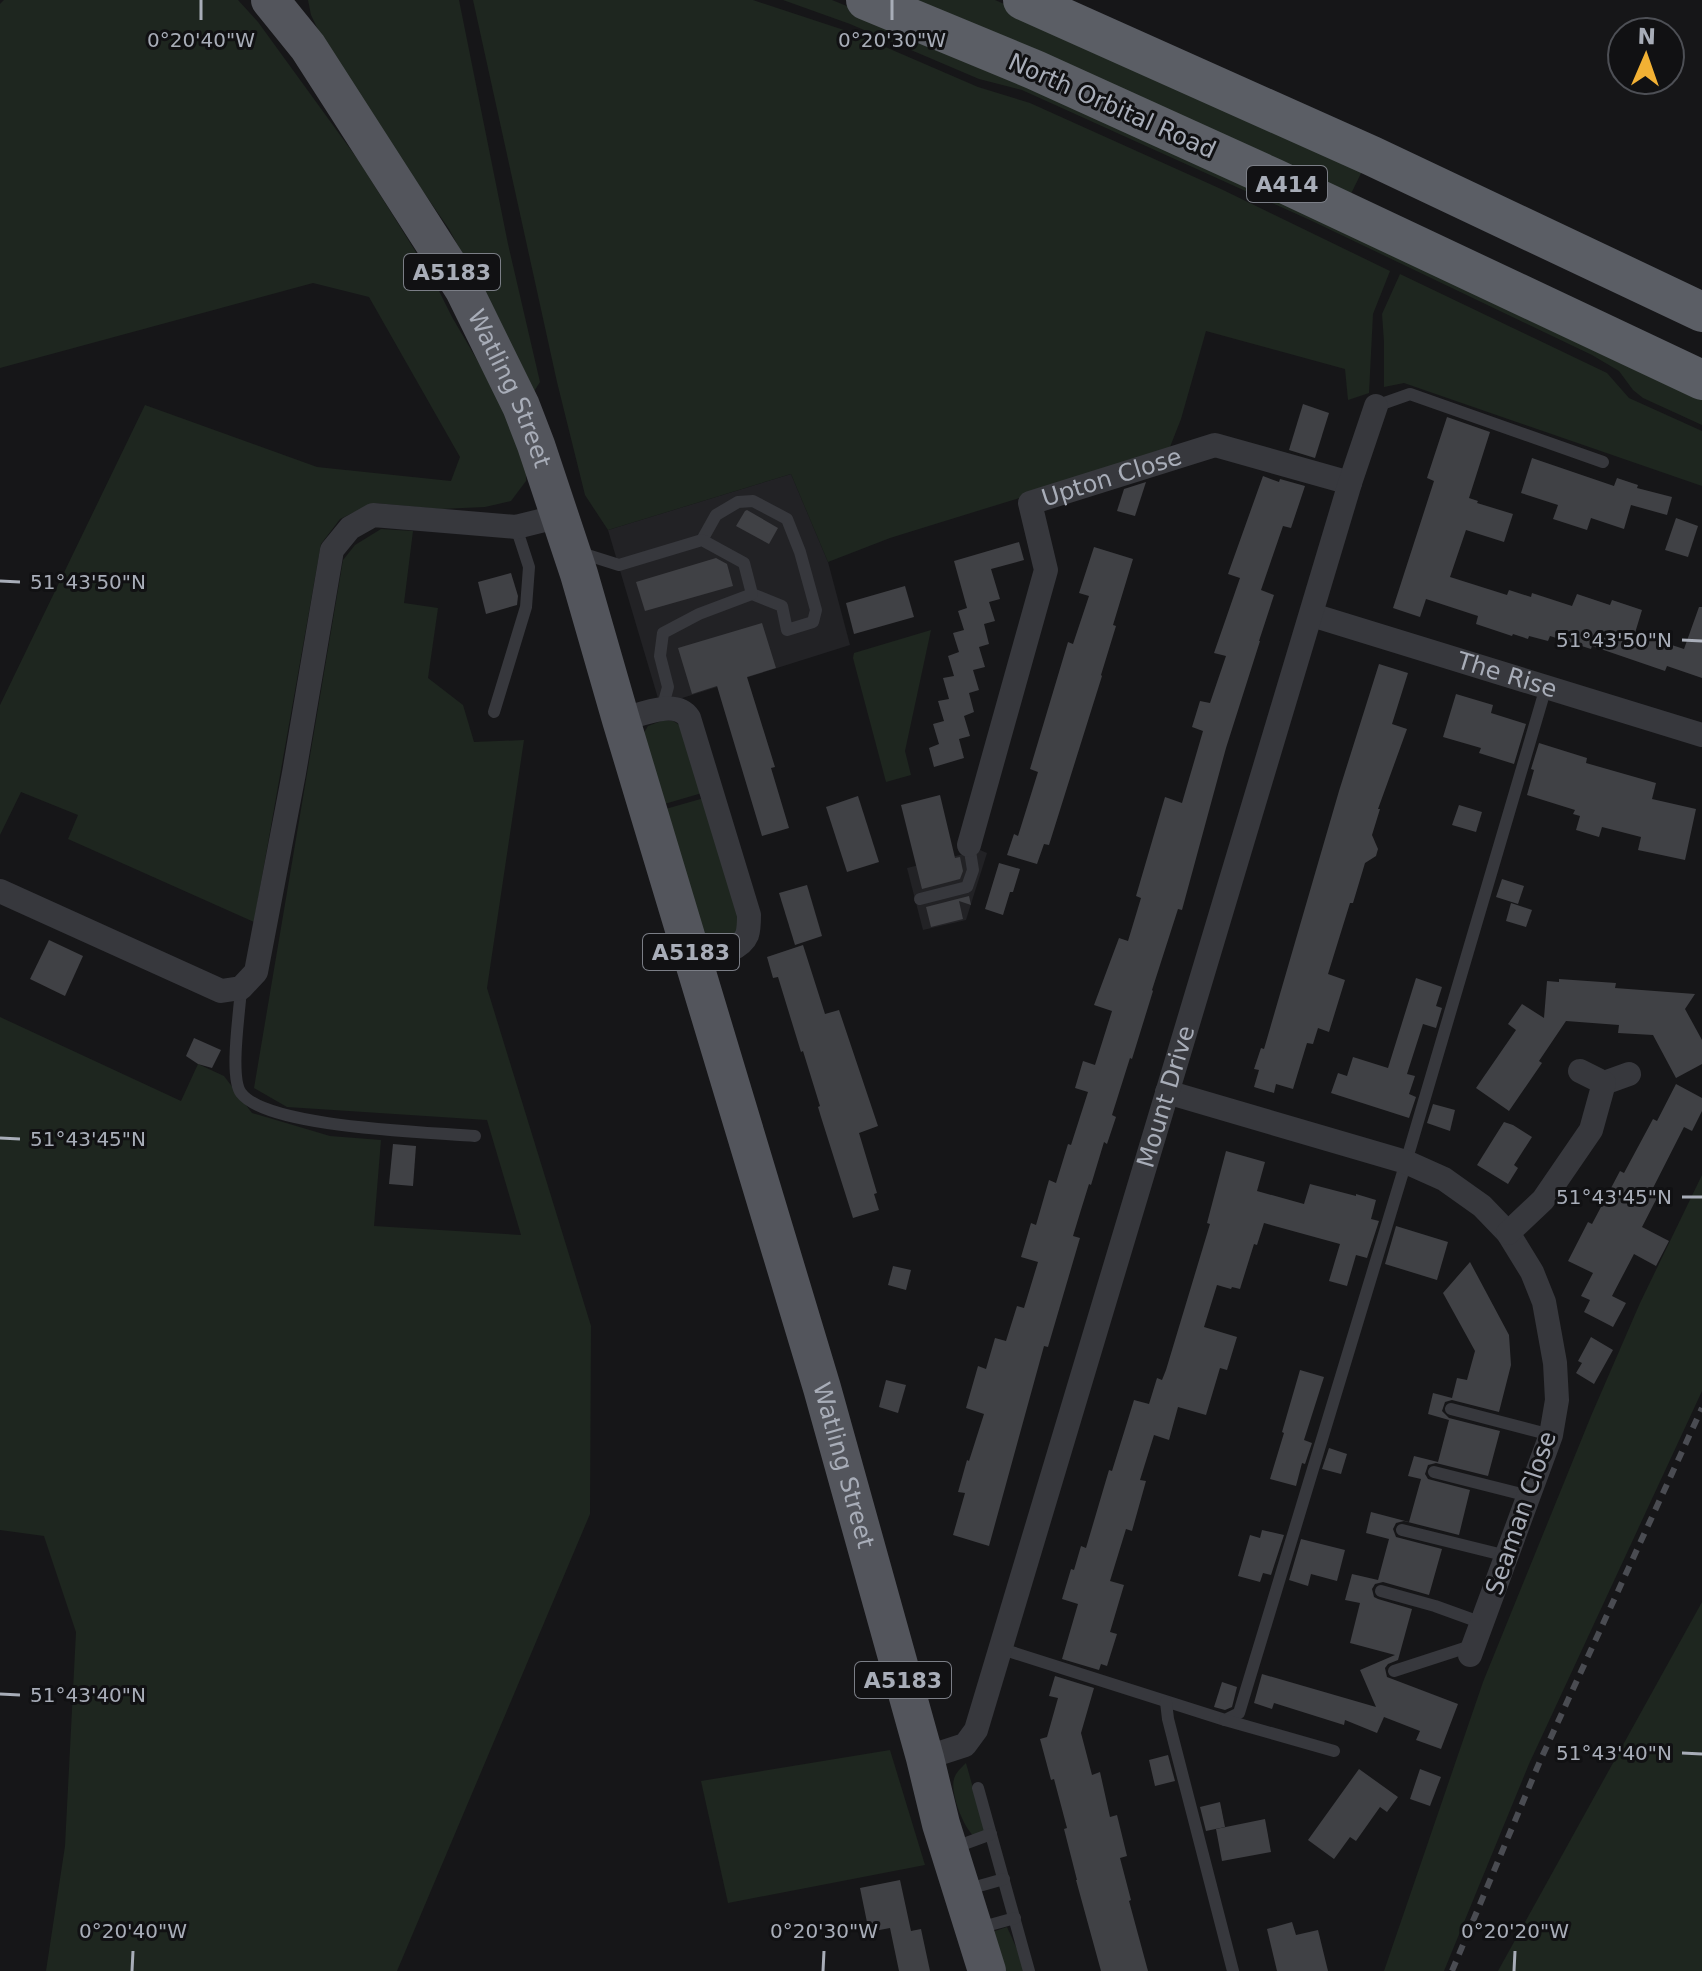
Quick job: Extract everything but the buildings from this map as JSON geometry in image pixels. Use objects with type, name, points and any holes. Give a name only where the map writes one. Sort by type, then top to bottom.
[{"type":"highway","name":"North Orbital Road","points":[[866,0],[1035,70],[1273,178],[1702,380]]},
{"type":"highway","name":"A414","points":[[1023,0],[1372,156],[1702,312]]},
{"type":"main road","name":"A5183","points":[[270,0],[308,47]]},
{"type":"main road","name":"A5183","points":[[298,0],[308,47]]},
{"type":"main road","name":"Watling Street","points":[[308,47],[464,290],[521,406],[579,574],[822,1388],[949,1849],[987,1971]]},
{"type":"street","name":"Mount Drive","points":[[925,1758],[965,1745],[976,1730],[1350,483],[1376,406]]},
{"type":"street","name":"Upton Close","points":[[969,845],[1046,570],[1030,503],[1215,445],[1350,483]]},
{"type":"street","points":[[0,891],[221,991],[241,988],[256,972],[332,550],[350,528],[373,515],[565,533]]},
{"type":"street","name":"The Rise","points":[[1312,615],[1702,735]]},
{"type":"street","points":[[621,720],[662,709],[676,709],[685,712],[689,718],[749,915],[748,932],[742,943],[694,961]]},
{"type":"street","points":[[1580,1071],[1604,1083],[1629,1074]]},
{"type":"street","points":[[1508,1233],[1543,1200],[1591,1130],[1604,1083]]},
{"type":"street","name":"Seaman Close","points":[[1167,1092],[1406,1162],[1444,1179],[1482,1206],[1508,1233],[1532,1272],[1544,1302],[1557,1400],[1551,1435],[1475,1641]]},
{"type":"lane","points":[[1376,406],[1410,394],[1603,462]]},
{"type":"lane","points":[[565,533],[619,565],[702,540],[716,515],[738,502],[753,501],[787,519],[816,610],[813,622],[787,630],[782,606],[752,594],[699,614],[663,633],[660,656],[668,687],[662,709]]},
{"type":"lane","points":[[494,712],[526,607],[529,567],[516,527]]},
{"type":"lane","points":[[702,540],[744,563],[752,594]]},
{"type":"lane","points":[[1225,1720],[1239,1713],[1546,687]]},
{"type":"lane","points":[[920,899],[967,887],[973,870],[969,845]]},
{"type":"lane","points":[[241,988],[235,1067],[237,1085],[241,1094],[257,1105],[284,1115],[335,1125],[475,1136]]},
{"type":"lane","points":[[1451,1409],[1551,1435]]},
{"type":"lane","points":[[1434,1472],[1529,1496]]},
{"type":"lane","points":[[1402,1530],[1507,1556]]},
{"type":"lane","points":[[1381,1591],[1435,1606],[1475,1641],[1394,1671]]},
{"type":"lane","points":[[1002,1649],[1166,1702],[1334,1751]]},
{"type":"lane","points":[[1166,1702],[1233,1971]]},
{"type":"lane","points":[[978,1788],[1029,1971]]},
{"type":"lane","points":[[949,1849],[991,1834]]},
{"type":"lane","points":[[962,1891],[1004,1879]]},
{"type":"lane","points":[[974,1930],[1015,1918]]},
{"type":"shaded area","points":[[4,0],[238,0],[258,22],[359,161],[434,281],[497,394],[526,458],[526,481],[511,501],[485,507],[441,509],[374,503],[340,519],[321,544],[254,922],[68,839],[78,815],[21,792],[0,835],[0,705],[145,405],[317,467],[451,481],[460,457],[369,297],[313,283],[0,368],[0,4]]},
{"type":"shaded area","points":[[308,0],[459,0],[508,244],[540,382],[533,393],[449,229],[333,61],[311,15]]},
{"type":"shaded area","points":[[473,0],[753,0],[853,33],[978,87],[1030,103],[1221,189],[1390,271],[1373,314],[1369,393],[1348,400],[1345,369],[1206,331],[1181,419],[1168,452],[890,538],[828,562],[791,474],[608,530],[585,495]]},
{"type":"shaded area","points":[[783,0],[832,0],[992,65],[1702,395],[1702,425],[1643,398],[1619,371],[1592,355],[1312,221],[1022,90],[979,79],[850,24]]},
{"type":"shaded area","points":[[905,0],[995,0],[1365,165],[1349,198]]},
{"type":"shaded area","points":[[1400,274],[1607,373],[1629,398],[1702,431],[1702,486],[1404,383],[1384,387],[1382,314]]},
{"type":"shaded area","points":[[791,474],[828,562],[850,645],[660,705],[608,530]]},
{"type":"shaded area","points":[[381,529],[413,531],[404,603],[438,608],[428,678],[463,705],[474,742],[524,740],[487,988],[591,1326],[590,1514],[397,1971],[46,1971],[65,1846],[76,1632],[44,1536],[0,1530],[0,1017],[181,1101],[198,1064],[224,1076],[252,1113],[330,1136],[381,1140],[374,1226],[521,1235],[487,1120],[287,1107],[254,1088],[343,560],[355,545]]},
{"type":"shaded area","points":[[931,630],[905,751],[911,775],[886,782],[854,653]]},
{"type":"shaded area","points":[[664,720],[681,726],[702,793],[661,805],[643,734],[648,726]]},
{"type":"shaded area","points":[[704,798],[740,912],[736,936],[713,946],[701,939],[662,810]]},
{"type":"shaded area","points":[[980,850],[987,853],[966,920],[923,930],[907,868]]},
{"type":"shaded area","points":[[1702,1175],[1702,1391],[1529,1764],[1444,1971],[1384,1971],[1483,1682],[1591,1416],[1640,1303]]},
{"type":"shaded area","points":[[1702,1602],[1702,1971],[1498,1971]]},
{"type":"shaded area","points":[[890,1750],[925,1865],[728,1903],[701,1781]]},
{"type":"shaded area","points":[[966,1763],[985,1831],[974,1836],[962,1817],[953,1785],[959,1770]]},
{"type":"shaded area","points":[[1007,1927],[1024,1971],[997,1971],[986,1934]]},
{"type":"railway","points":[[1452,1971],[1540,1761],[1702,1408]]}]
